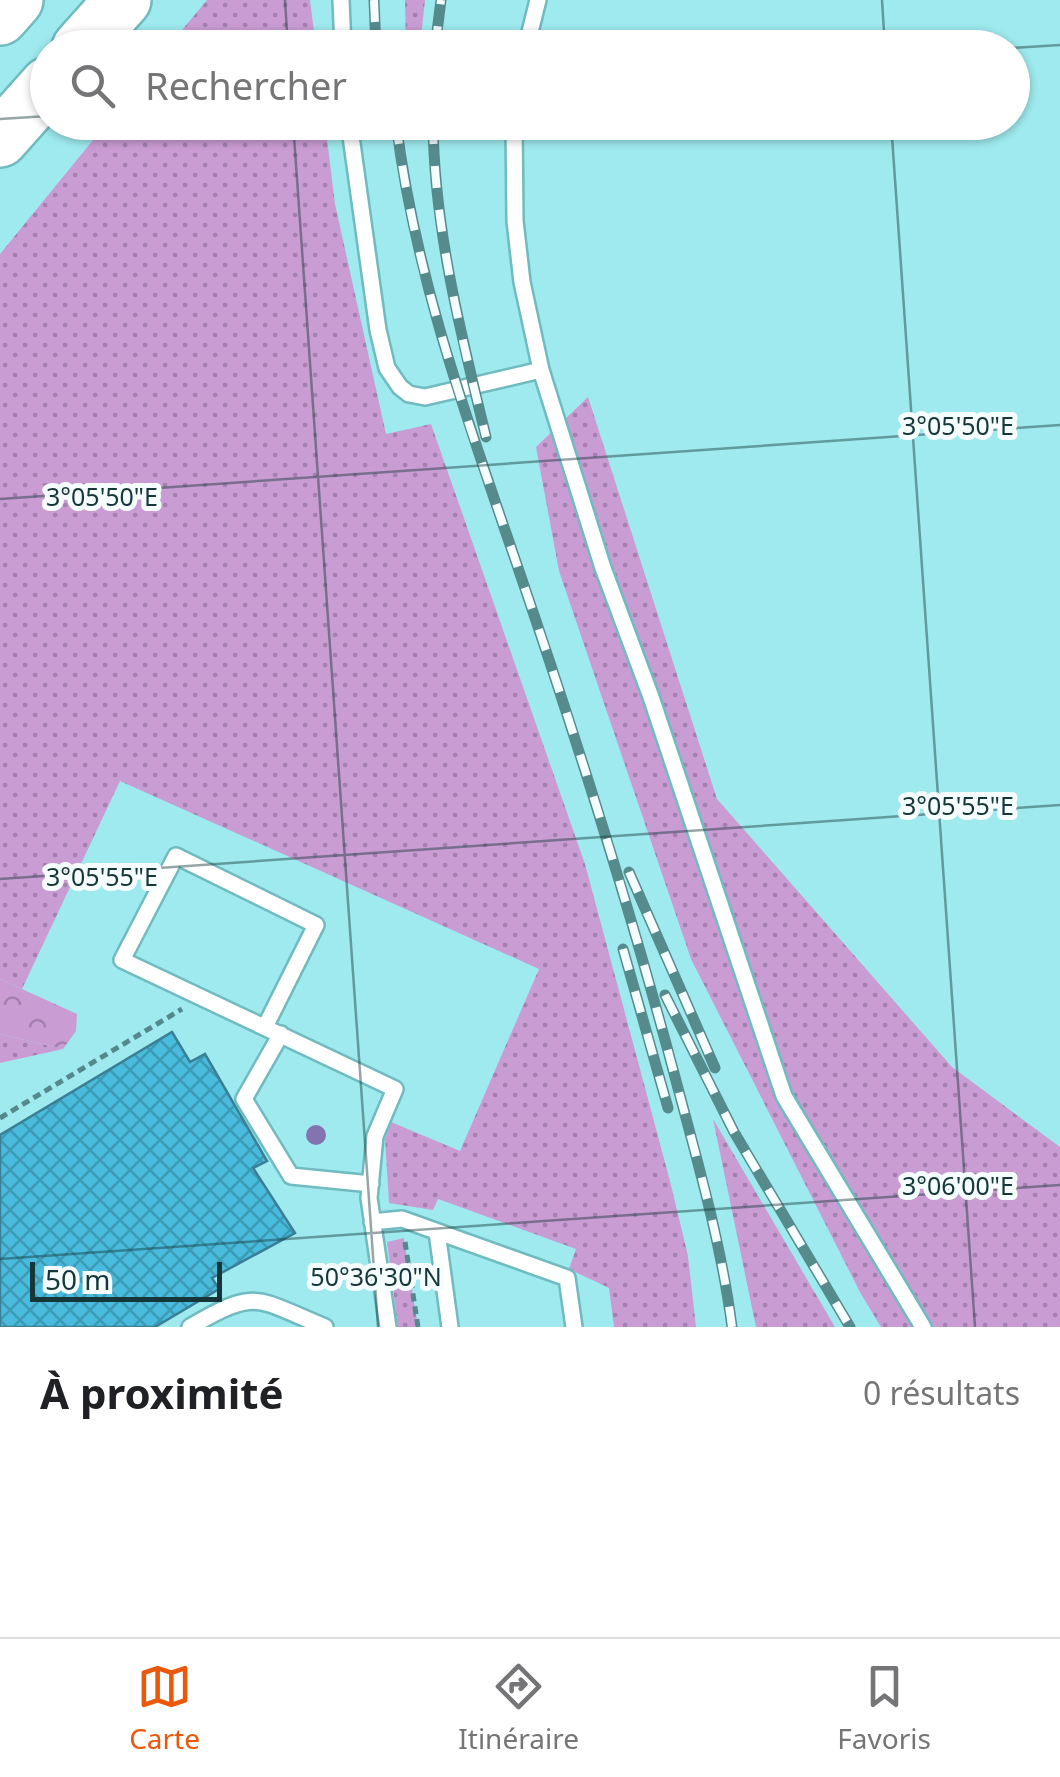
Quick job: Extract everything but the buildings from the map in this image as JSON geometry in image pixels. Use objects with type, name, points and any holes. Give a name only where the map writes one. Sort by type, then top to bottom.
[{"type":"highway","points":[[0,17],[15,0]]},
{"type":"highway","points":[[96,30],[122,0]]},
{"type":"highway","points":[[0,139],[30,105]]},
{"type":"lane","points":[[341,0],[343,30]]},
{"type":"lane","points":[[530,30],[538,0]]},
{"type":"lane","points":[[352,140],[378,330],[392,380],[408,394],[425,397],[541,370]]},
{"type":"lane","points":[[515,140],[518,251],[541,370],[603,568],[651,697],[776,1075],[800,1124],[923,1327]]},
{"type":"lane","points":[[370,1184],[291,1176],[244,1099],[273,1031],[316,925],[176,856],[122,960],[273,1031],[395,1089],[375,1136],[370,1184],[388,1327]]},
{"type":"lane","points":[[372,1222],[402,1220],[567,1278],[574,1327]]},
{"type":"lane","points":[[437,1232],[450,1327]]},
{"type":"lane","points":[[190,1327],[225,1307],[250,1299],[325,1327]]},
{"type":"path","points":[[0,1118],[202,998]]},
{"type":"path","points":[[402,1220],[418,1327]]},
{"type":"green space","points":[[207,0],[310,0],[314,30],[182,30]]},
{"type":"green space","points":[[405,0],[425,0],[422,30],[406,30]]},
{"type":"green space","points":[[93,140],[327,140],[335,204],[386,434],[431,424],[585,864],[688,1256],[696,1327],[614,1327],[609,1288],[569,1269],[576,1249],[438,1199],[433,1210],[389,1203],[385,1139],[391,1122],[460,1151],[539,969],[120,781],[22,989],[0,979],[0,254]]},
{"type":"green space","points":[[588,397],[717,799],[952,1067],[1060,1147],[1060,1327],[881,1327],[861,1294],[691,959],[559,571],[536,447]]},
{"type":"green space","points":[[0,979],[77,1014],[76,1031],[63,1049],[0,1034]]},
{"type":"green space","points":[[0,1034],[63,1049],[0,1063]]},
{"type":"green space","points":[[713,1119],[835,1327],[756,1327]]},
{"type":"green space","points":[[404,1238],[418,1327],[398,1327],[387,1242]]},
{"type":"railway","points":[[374,0],[375,30]]},
{"type":"railway","points":[[437,30],[441,0]]},
{"type":"railway","points":[[399,140],[416,236],[445,347],[560,692],[639,948],[708,1201],[732,1327]]},
{"type":"railway","points":[[434,140],[444,242],[486,437]]},
{"type":"railway","points":[[629,872],[715,1068]]},
{"type":"railway","points":[[623,949],[668,1108]]},
{"type":"railway","points":[[665,995],[734,1132],[850,1327]]}]
